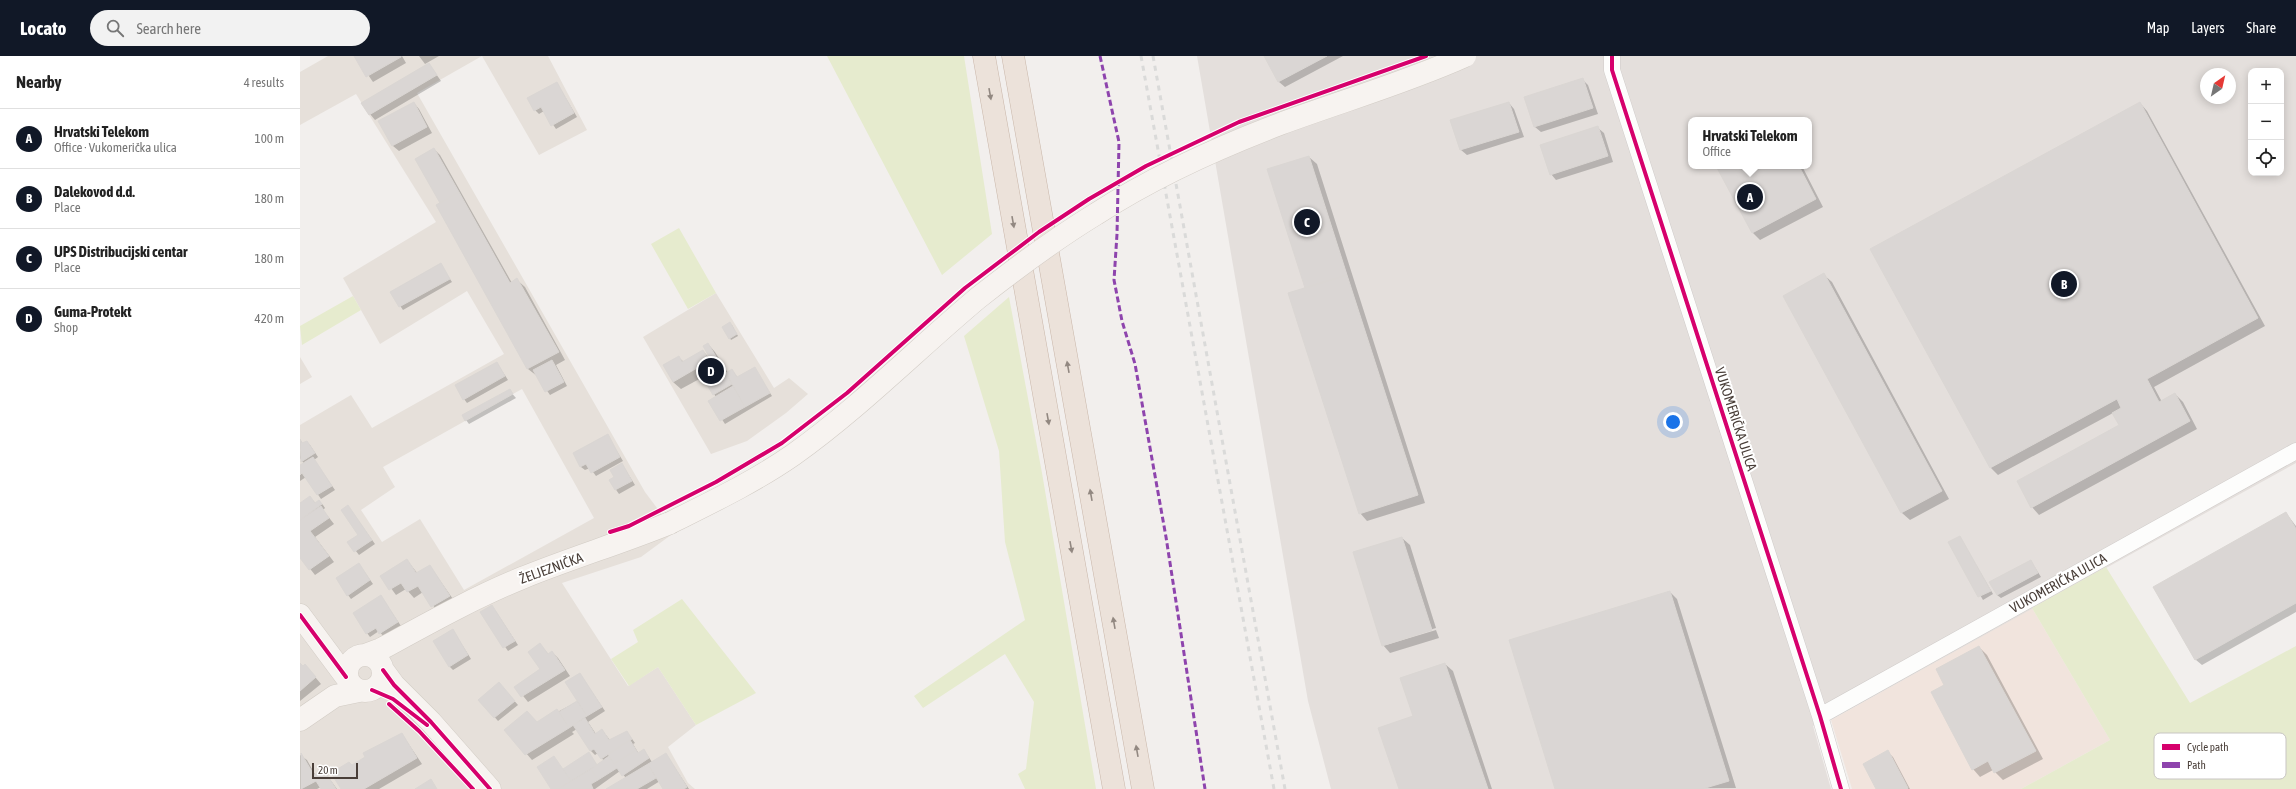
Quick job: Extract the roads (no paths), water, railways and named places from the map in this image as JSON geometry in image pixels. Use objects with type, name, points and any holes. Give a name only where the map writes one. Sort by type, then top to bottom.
[{"type":"highway","points":[[984,56],[1114,789]]},
{"type":"highway","points":[[1013,56],[1143,789]]},
{"type":"main road","name":"ŽELJEZNIČKA","points":[[359,674],[381,681],[383,669],[394,654],[436,621],[467,602],[521,578],[618,544],[670,523],[757,478],[797,452],[858,404],[945,327],[1012,271],[1104,209],[1149,183],[1245,138],[1429,72],[1465,56]]},
{"type":"main road","points":[[300,615],[330,655],[343,658],[359,674],[449,742]]},
{"type":"main road","name":"ŽELJEZNIČKA","points":[[300,720],[335,696],[359,674],[380,649],[420,626],[436,621]]},
{"type":"main road","points":[[383,669],[394,685],[431,722],[490,789]]},
{"type":"street","name":"VUKOMERIČKA ULICA","points":[[1612,56],[1612,70],[1820,716],[1841,789]]},
{"type":"street","name":"VUKOMERIČKA ULICA","points":[[1820,716],[2296,451]]},
{"type":"railway","points":[[1141,56],[1274,789]]},
{"type":"railway","points":[[1153,56],[1285,789]]},
{"type":"place","name":"Hrvatski Telekom","points":[[1750,197]]},
{"type":"place","name":"UPS Distribucijski centar","points":[[1307,222]]},
{"type":"place","name":"Dalekovod d.d.","points":[[2064,284]]},
{"type":"place","name":"Guma-Protekt","points":[[711,371]]}]
